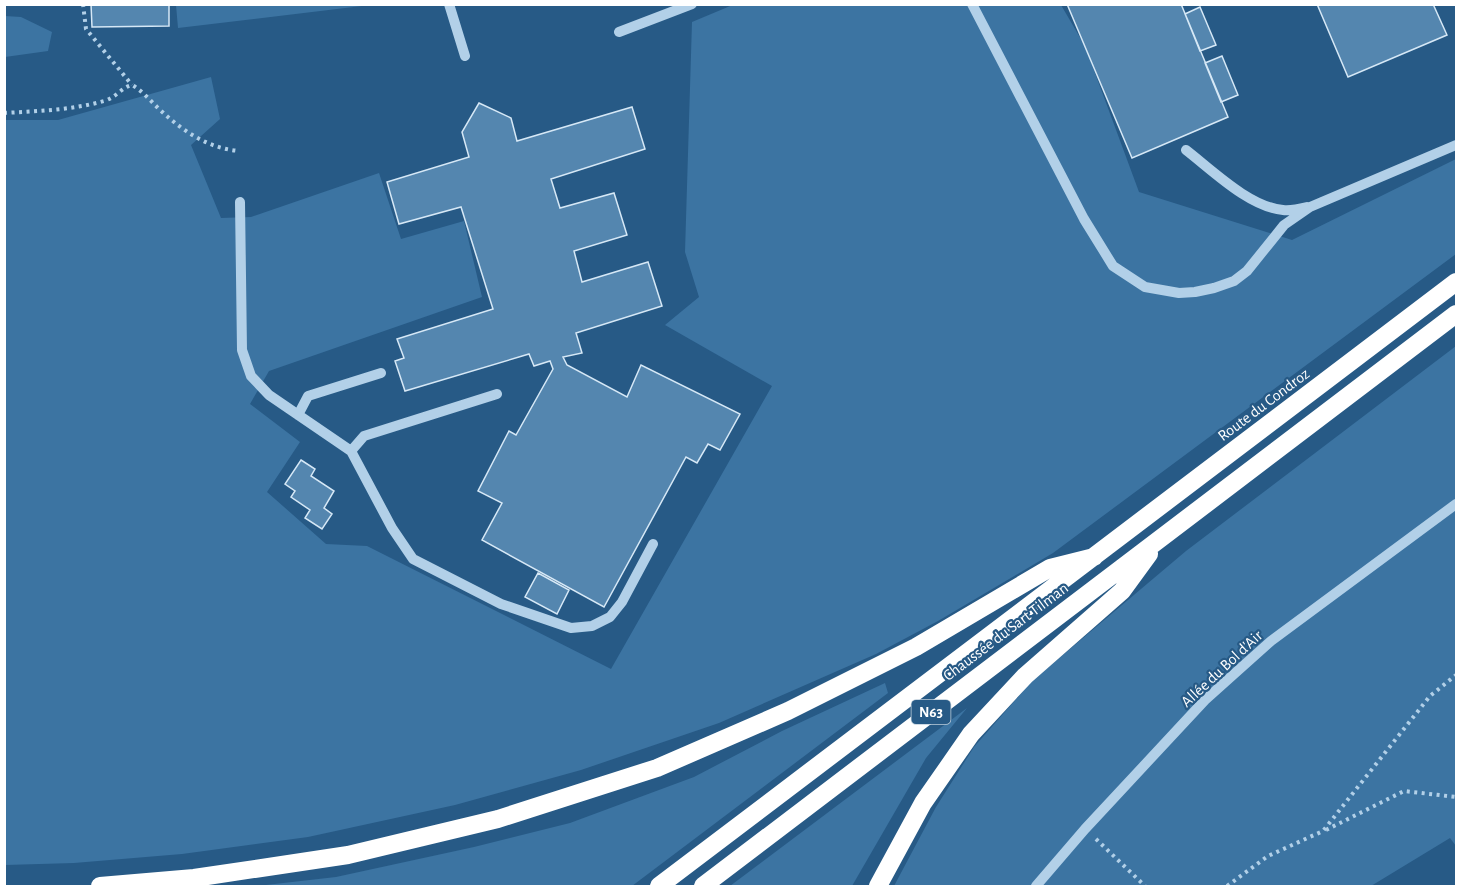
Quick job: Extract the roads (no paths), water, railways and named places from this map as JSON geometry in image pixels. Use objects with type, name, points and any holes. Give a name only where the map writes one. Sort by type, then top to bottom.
[{"type":"highway","name":"Route du Condroz","points":[[1094,557],[1456,282]]},
{"type":"highway","name":"N63","points":[[1160,538],[1456,314]]},
{"type":"highway","points":[[878,886],[923,803],[971,734],[1024,676],[1122,591],[1160,538]]},
{"type":"highway","name":"Chaussée du Sart Tilman","points":[[704,886],[1160,538]]},
{"type":"highway","points":[[100,886],[194,878],[348,855],[498,819],[657,768],[788,711],[916,647],[1050,568],[1094,557]]},
{"type":"highway","name":"Chaussée du Sart Tilman","points":[[659,886],[1094,557]]},
{"type":"street","points":[[448,4],[465,56]]},
{"type":"street","points":[[619,32],[692,4]]},
{"type":"street","points":[[972,4],[1084,219],[1113,266],[1145,287],[1179,293],[1214,288],[1234,281],[1247,271],[1284,225],[1310,207],[1456,144]]},
{"type":"street","points":[[1186,150],[1223,179],[1265,206],[1283,210],[1310,207]]},
{"type":"street","points":[[240,202],[242,350],[252,376],[269,395],[351,451],[392,528],[413,559],[501,603],[571,628],[592,626],[610,617],[622,603],[653,544]]},
{"type":"street","points":[[298,415],[308,396],[381,373]]},
{"type":"street","points":[[351,451],[364,436],[497,394]]},
{"type":"street","name":"Allée du Bol d'Air","points":[[1036,886],[1085,829],[1205,700],[1271,641],[1456,504]]}]
